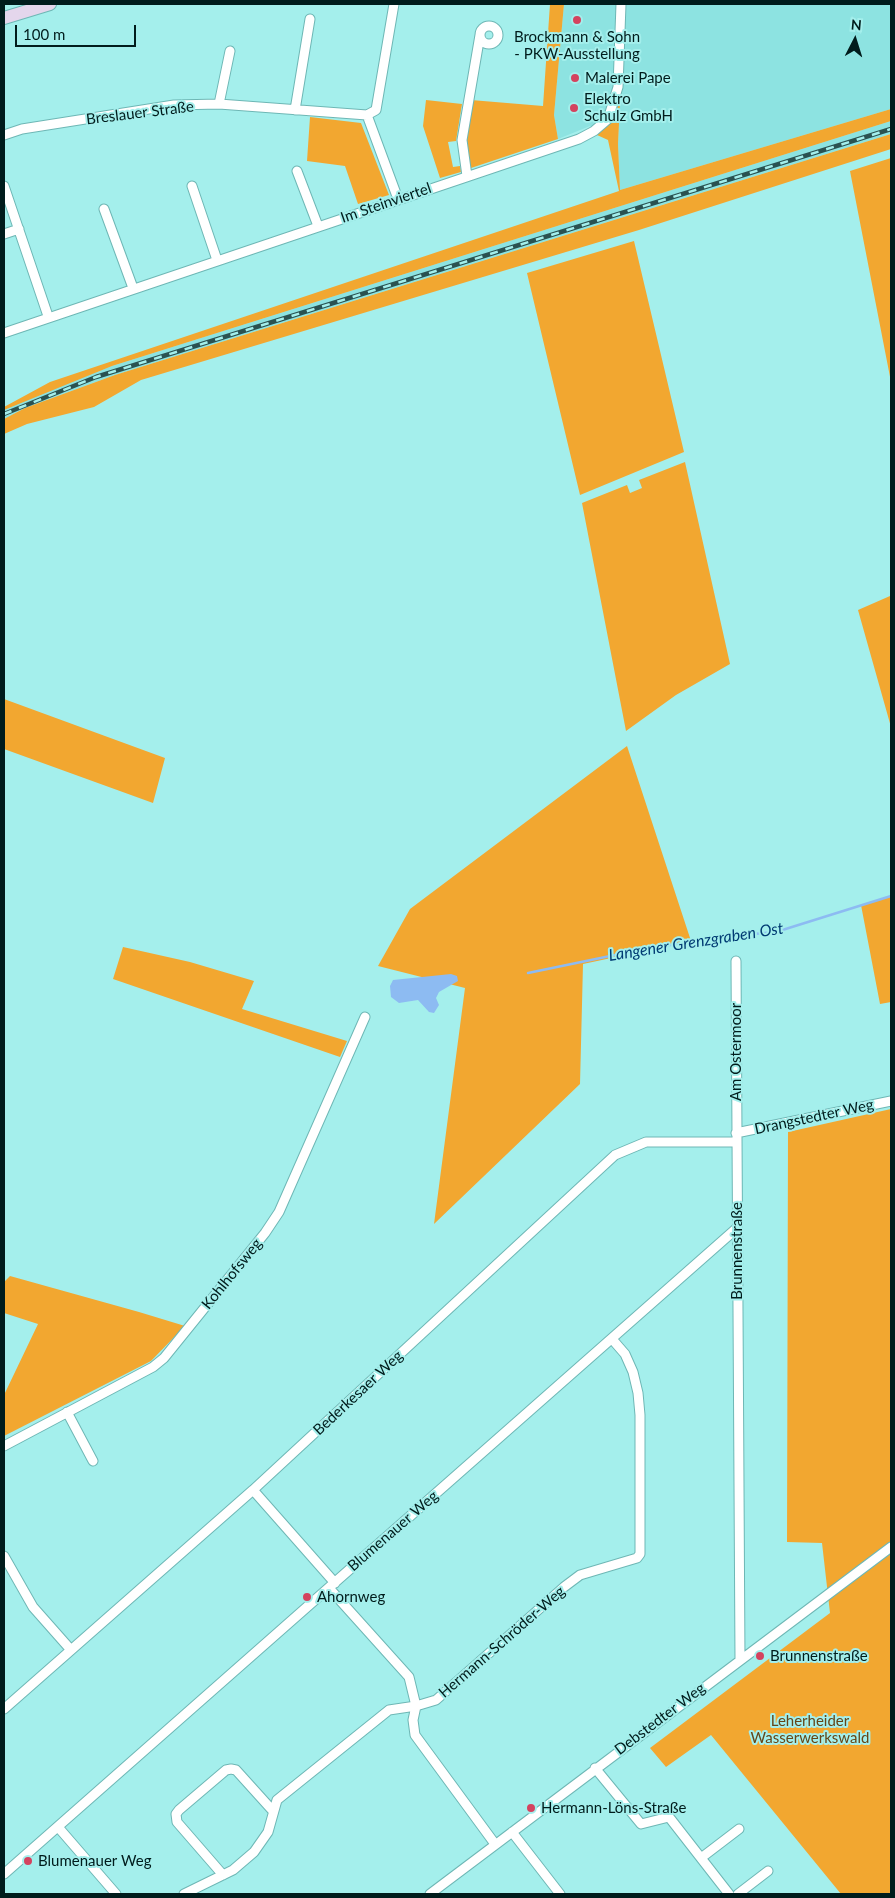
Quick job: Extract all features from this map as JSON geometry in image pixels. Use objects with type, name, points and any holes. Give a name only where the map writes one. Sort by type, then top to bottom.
[{"type":"main road","points":[[4,18],[50,4]]},
{"type":"street","points":[[394,4],[376,110],[367,115],[398,199]]},
{"type":"street","name":"Im Steinviertel","points":[[4,333],[48,316],[579,139],[594,131],[608,119],[618,87],[621,4]]},
{"type":"street","points":[[295,110],[310,19]]},
{"type":"street","points":[[467,176],[462,140],[480,35]]},
{"type":"street","points":[[219,104],[230,51]]},
{"type":"street","name":"Breslauer Straße","points":[[4,136],[22,130],[174,105],[219,104],[367,115]]},
{"type":"street","points":[[297,171],[318,226]]},
{"type":"street","points":[[4,186],[48,316]]},
{"type":"street","points":[[192,186],[217,260]]},
{"type":"street","points":[[104,209],[133,288]]},
{"type":"street","points":[[4,234],[19,229]]},
{"type":"street","name":"Am Ostermoor","points":[[736,961],[736,1138]]},
{"type":"street","name":"Kohlhofsweg","points":[[4,1446],[153,1367],[164,1358],[265,1234],[292,1187],[365,1017]]},
{"type":"street","name":"Drangstedter Weg","points":[[736,1138],[891,1101]]},
{"type":"street","name":"Brunnenstraße","points":[[736,1138],[740,1659]]},
{"type":"street","name":"Bederkesaer Weg","points":[[4,1709],[253,1490],[615,1155],[646,1142],[736,1138]]},
{"type":"street","name":"Blumenauer Weg","points":[[4,1874],[737,1228]]},
{"type":"street","name":"Hermann-Schröder-Weg","points":[[184,1894],[233,1870],[254,1852],[268,1832],[278,1800],[389,1710],[416,1706],[436,1700],[580,1575],[632,1561],[640,1554],[640,1415],[638,1393],[633,1372],[625,1354],[612,1338]]},
{"type":"street","points":[[67,1412],[93,1461]]},
{"type":"street","points":[[253,1490],[409,1677],[416,1706],[413,1720],[415,1735],[495,1844]]},
{"type":"street","name":"Debstedter Weg","points":[[430,1894],[891,1547]]},
{"type":"street","points":[[4,1556],[33,1607],[72,1650]]},
{"type":"street","points":[[596,1768],[641,1824],[669,1817],[729,1894]]},
{"type":"street","points":[[222,1875],[176,1822],[176,1814],[179,1810],[226,1770],[231,1769],[236,1770],[273,1811]]},
{"type":"street","points":[[58,1827],[116,1894]]},
{"type":"street","points":[[701,1858],[739,1829]]},
{"type":"street","points":[[512,1832],[560,1894]]},
{"type":"street","points":[[738,1894],[768,1871]]},
{"type":"shaded area","points":[[564,4],[891,4],[891,109],[620,190],[618,144],[620,105],[607,126],[597,135],[590,126],[558,139],[554,115]]},
{"type":"shaded area","points":[[891,121],[891,134],[115,375],[25,408],[4,419],[4,410],[21,401],[112,366]]},
{"type":"shaded area","points":[[451,974],[457,976],[458,981],[439,992],[436,998],[439,1005],[434,1013],[429,1012],[418,1000],[399,1003],[391,997],[390,986],[393,980]]},
{"type":"green space","points":[[550,4],[564,4],[554,115],[558,139],[471,168],[468,164],[465,131],[471,100],[543,106]]},
{"type":"green space","points":[[426,100],[462,104],[456,141],[448,142],[453,167],[460,166],[461,172],[440,178],[423,126]]},
{"type":"green space","points":[[620,103],[618,144],[620,190],[891,109],[891,121],[112,366],[4,410],[4,407],[50,382],[619,191],[608,140],[597,135],[607,126]]},
{"type":"green space","points":[[310,117],[361,123],[389,195],[358,204],[345,166],[307,161]]},
{"type":"green space","points":[[891,134],[891,149],[639,230],[141,380],[94,407],[27,424],[4,434],[4,419],[25,408],[115,375]]},
{"type":"green space","points":[[891,158],[891,382],[850,171]]},
{"type":"green space","points":[[634,241],[684,452],[580,495],[527,273]]},
{"type":"green space","points":[[685,462],[730,664],[676,695],[626,731],[582,503],[627,485],[630,493],[642,488],[639,480]]},
{"type":"green space","points":[[890,596],[891,600],[891,727],[858,610]]},
{"type":"green space","points":[[4,699],[165,758],[153,803],[4,749]]},
{"type":"green space","points":[[627,746],[691,941],[583,964],[580,1084],[434,1224],[465,988],[378,966],[410,909]]},
{"type":"green space","points":[[891,896],[891,1002],[880,1004],[861,905]]},
{"type":"green space","points":[[123,947],[190,962],[254,981],[242,1009],[347,1041],[340,1057],[113,979]]},
{"type":"green space","name":"Leherheider Wasserwerkswald","points":[[891,1109],[891,1894],[841,1894],[711,1735],[666,1767],[650,1748],[830,1613],[822,1543],[787,1542],[788,1132]]},
{"type":"green space","points":[[10,1276],[185,1326],[151,1361],[4,1436],[4,1395],[38,1324],[4,1313],[4,1282]]},
{"type":"waterway","name":"Langener Grenzgraben Ost","points":[[528,973],[644,949],[730,936],[776,932],[891,896]]},
{"type":"railway","points":[[4,414],[96,377],[891,129]]},
{"type":"place","name":"Brockmann & Sohn - PKW-Ausstellung","points":[[577,20]]},
{"type":"place","name":"Malerei Pape","points":[[575,78]]},
{"type":"place","name":"Elektro Schulz GmbH","points":[[574,108]]},
{"type":"place","name":"Ahornweg","points":[[307,1597]]},
{"type":"place","name":"Brunnenstraße","points":[[760,1656]]},
{"type":"place","name":"Hermann-Löns-Straße","points":[[531,1808]]},
{"type":"place","name":"Blumenauer Weg","points":[[28,1861]]}]
